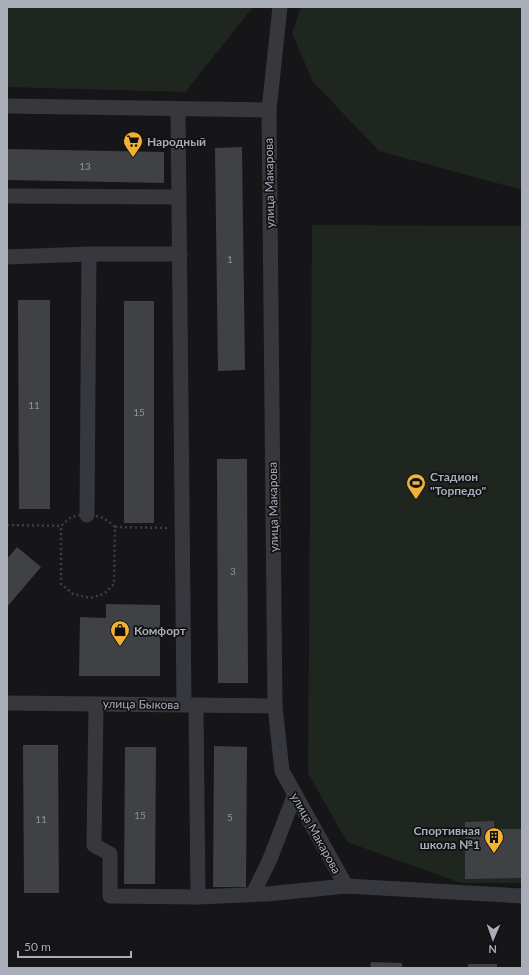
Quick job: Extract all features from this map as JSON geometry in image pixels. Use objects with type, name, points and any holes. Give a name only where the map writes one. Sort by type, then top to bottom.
[{"type":"street","name":"улица Макарова","points":[[279,13],[269,110],[275,706],[282,771],[346,886]]},
{"type":"street","points":[[7,106],[269,110]]},
{"type":"street","points":[[178,109],[182,528],[198,897]]},
{"type":"street","points":[[7,196],[180,197]]},
{"type":"street","points":[[7,257],[89,254],[180,254]]},
{"type":"street","points":[[87,515],[89,254]]},
{"type":"street","name":"улица Быкова","points":[[7,703],[275,706]]},
{"type":"street","points":[[96,704],[94,845],[110,854],[110,896],[198,897],[346,886],[522,896]]},
{"type":"street","points":[[253,894],[270,859],[295,794]]},
{"type":"path","points":[[115,527],[114,584],[104,594],[90,598],[73,594],[61,584],[62,526],[71,517],[94,515],[106,519],[115,527],[182,528]]},
{"type":"path","points":[[7,526],[62,526]]},
{"type":"shaded area","points":[[253,7],[185,92],[7,87],[7,8]]},
{"type":"shaded area","points":[[301,7],[522,7],[522,190],[379,151],[313,82],[292,33]]},
{"type":"shaded area","name":"Стадион \"Торпедо\"","points":[[312,225],[522,226],[522,883],[461,883],[347,842],[308,773]]},
{"type":"building","points":[[242,147],[245,370],[218,371],[215,148]]},
{"type":"building","points":[[7,149],[164,152],[164,183],[7,180]]},
{"type":"building","points":[[18,300],[50,300],[50,509],[19,509]]},
{"type":"building","points":[[124,301],[154,301],[154,523],[124,523]]},
{"type":"building","points":[[217,459],[247,459],[248,683],[218,683]]},
{"type":"building","points":[[17,547],[41,567],[7,607],[7,559]]},
{"type":"building","name":"Комфорт","points":[[106,604],[160,605],[160,676],[79,676],[80,617],[106,618]]},
{"type":"building","points":[[23,745],[58,745],[59,893],[24,893]]},
{"type":"building","points":[[214,746],[247,747],[246,887],[213,887]]},
{"type":"building","points":[[125,747],[156,747],[155,884],[124,884]]},
{"type":"building","name":"Спортивная школа №1","points":[[494,821],[494,829],[522,829],[522,878],[465,879],[465,822]]},
{"type":"building","points":[[371,962],[402,963],[402,968],[370,968]]},
{"type":"building","points":[[468,964],[497,964],[497,968],[468,968]]},
{"type":"place","name":"Народный","points":[[133,158]]},
{"type":"place","name":"Стадион \"Торпедо\"","points":[[416,500]]},
{"type":"place","name":"Комфорт","points":[[120,647]]},
{"type":"place","name":"Спортивная школа №1","points":[[494,854]]}]
